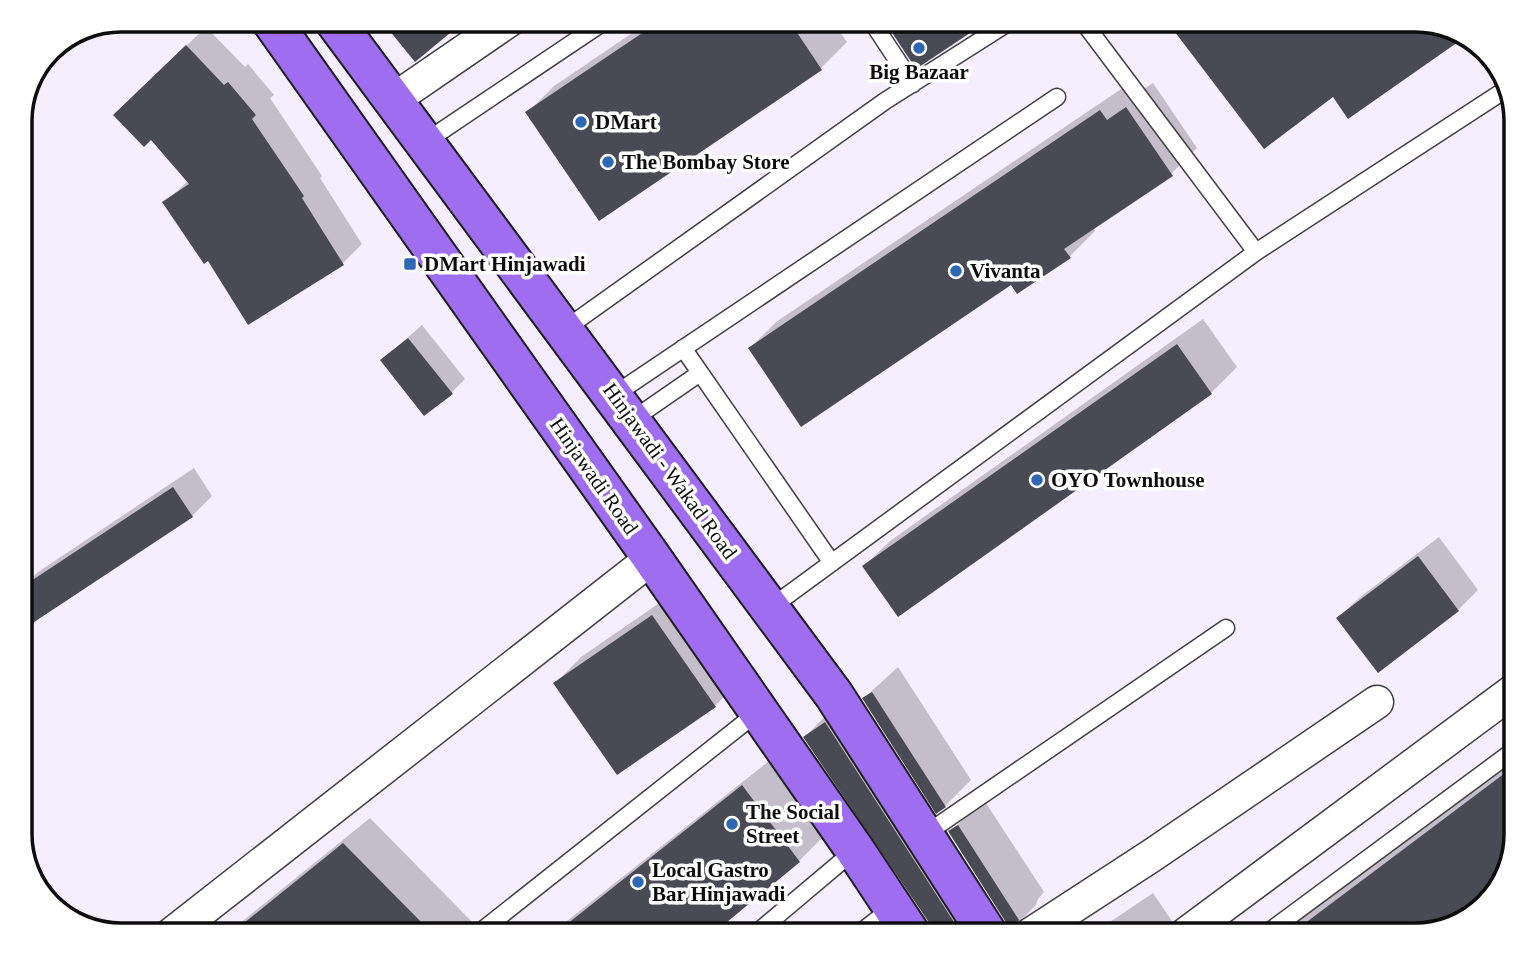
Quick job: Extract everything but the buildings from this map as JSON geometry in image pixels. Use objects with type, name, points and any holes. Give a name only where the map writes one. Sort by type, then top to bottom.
[{"type":"main road","name":"Hinjawadi Road","points":[[279,31],[652,558],[902,921]]},
{"type":"main road","name":"Hinjawadi - Wakad Road","points":[[342,31],[834,695],[981,923]]},
{"type":"street","points":[[393,100],[494,31]]},
{"type":"street","points":[[186,923],[652,558]]},
{"type":"street","points":[[1201,923],[1504,698]]},
{"type":"street","points":[[1048,923],[1377,702]]},
{"type":"lane","points":[[425,142],[590,31]]},
{"type":"lane","points":[[878,31],[913,84]]},
{"type":"lane","points":[[565,329],[913,84],[995,31]]},
{"type":"lane","points":[[1090,31],[1256,252]]},
{"type":"lane","points":[[770,608],[1256,252],[1500,93]]},
{"type":"lane","points":[[623,407],[683,348],[1057,97]]},
{"type":"lane","points":[[683,348],[832,563]]},
{"type":"lane","points":[[623,407],[700,373]]},
{"type":"lane","points":[[924,835],[1226,628]]},
{"type":"lane","points":[[491,923],[758,712]]},
{"type":"lane","points":[[1281,923],[1504,758]]},
{"type":"lane","points":[[768,923],[855,850]]},
{"type":"place","name":"Big Bazaar","points":[[919,48]]},
{"type":"place","name":"DMart","points":[[581,122]]},
{"type":"place","name":"The Bombay Store","points":[[608,162]]},
{"type":"place","name":"DMart Hinjawadi","points":[[410,264]]},
{"type":"place","name":"Vivanta","points":[[956,271]]},
{"type":"place","name":"OYO Townhouse","points":[[1037,480]]},
{"type":"place","name":"The Social Street","points":[[732,824]]},
{"type":"place","name":"Local Gastro Bar Hinjawadi","points":[[638,882]]}]
